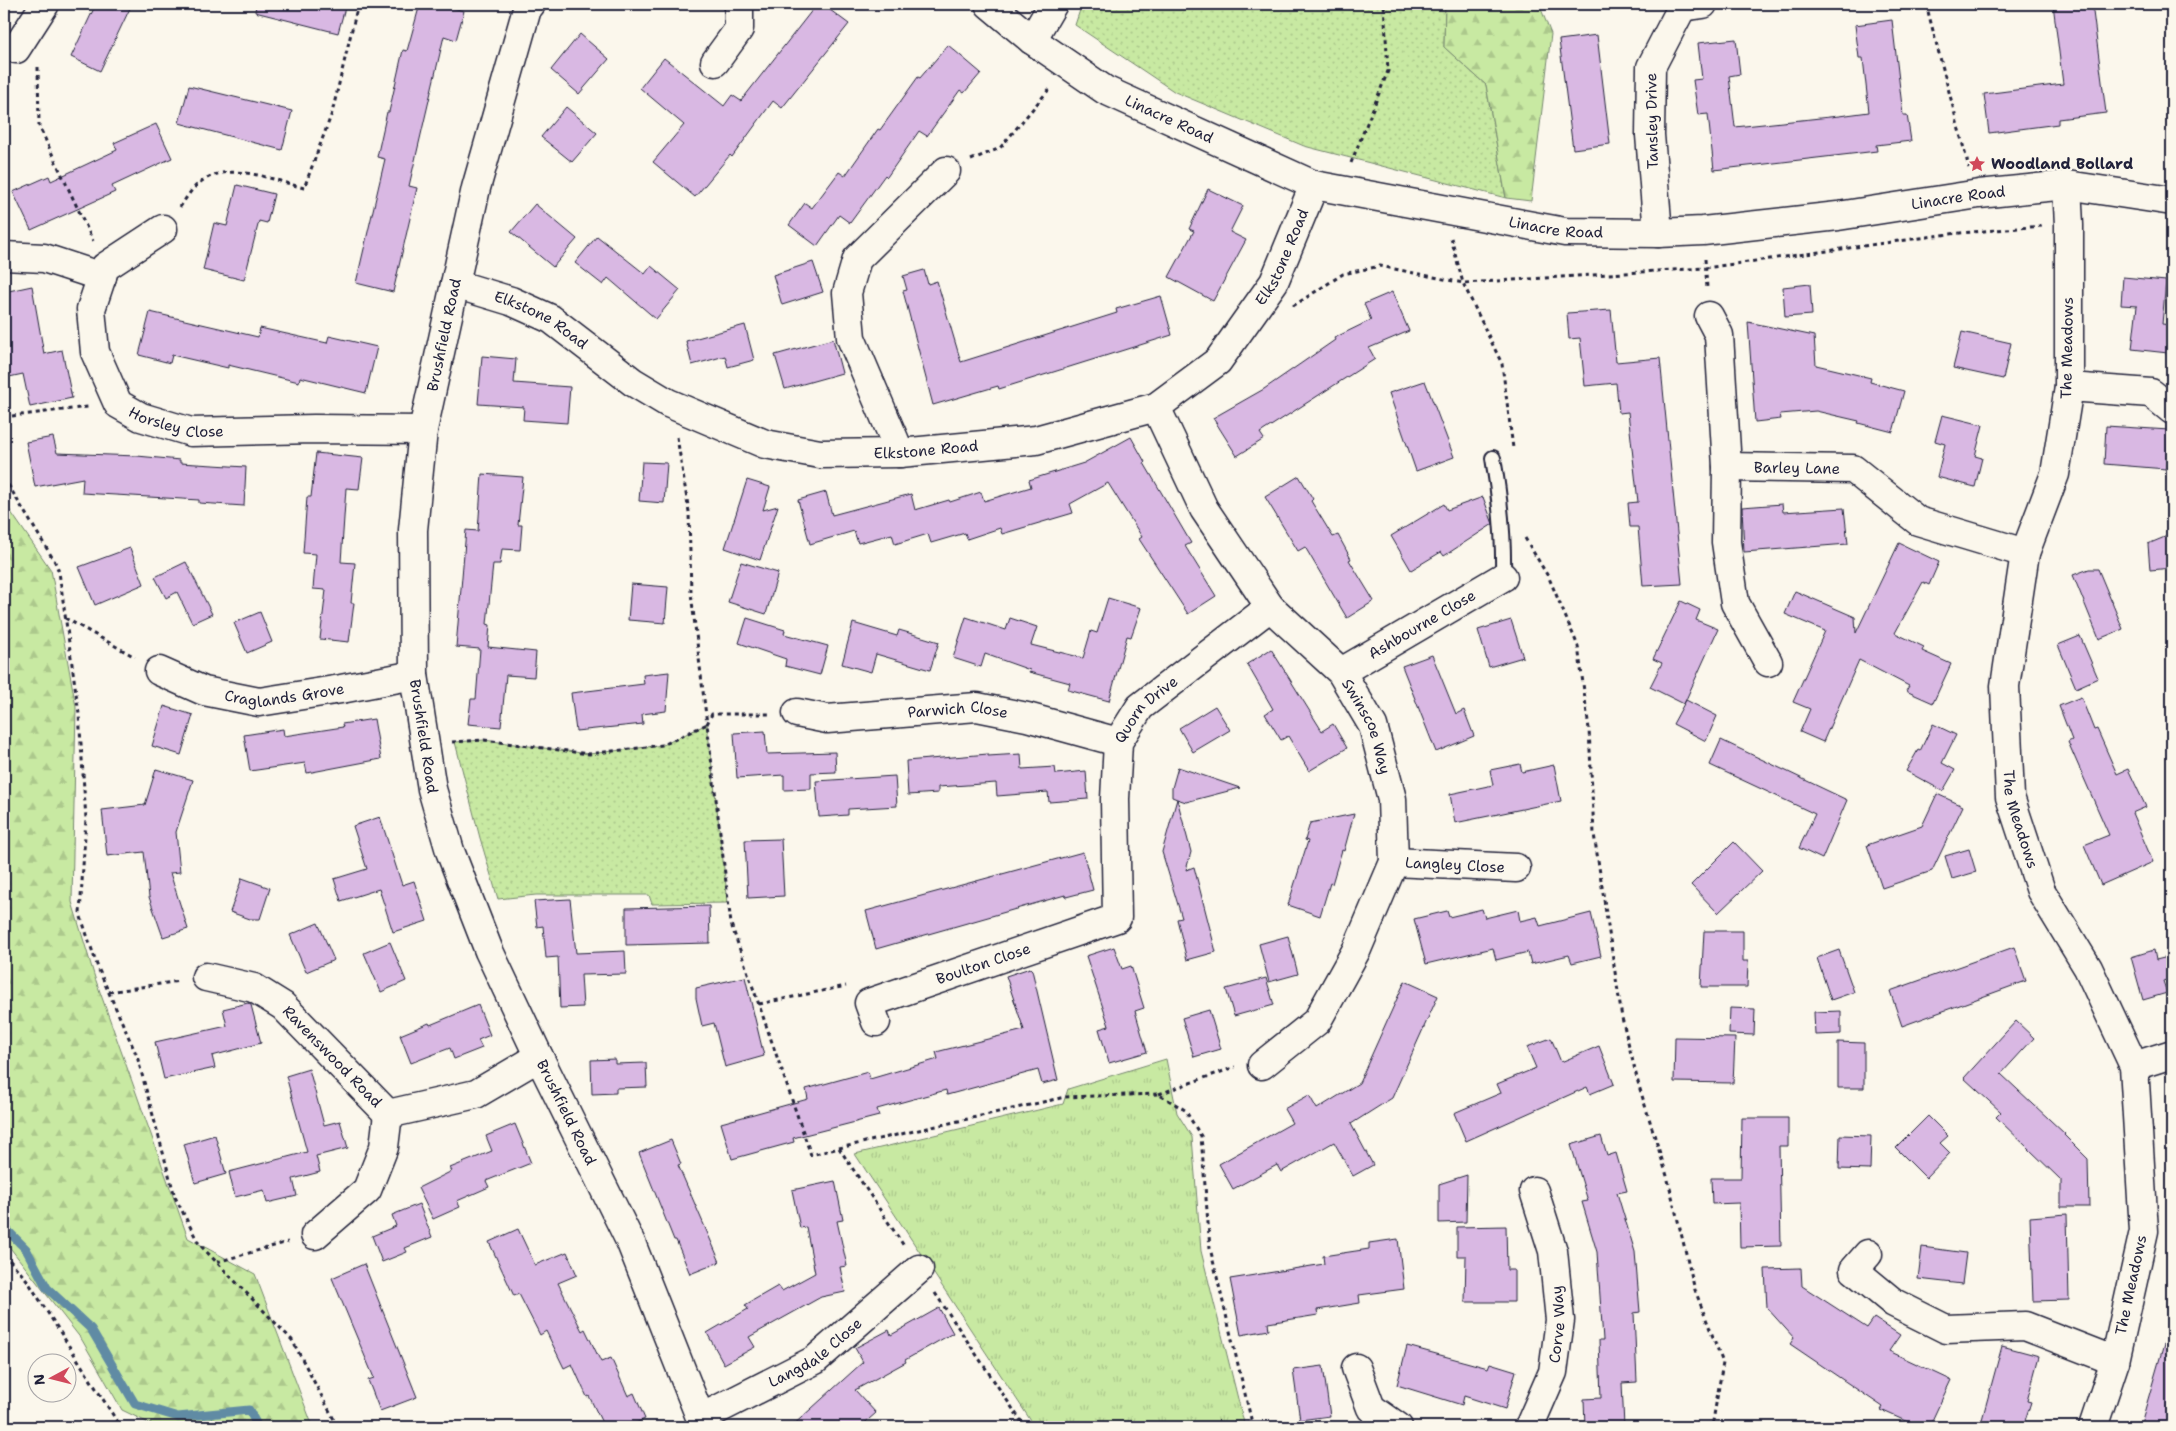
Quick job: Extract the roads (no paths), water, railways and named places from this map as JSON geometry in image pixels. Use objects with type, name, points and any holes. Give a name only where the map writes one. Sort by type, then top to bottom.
[{"type":"street","points":[[16,49],[45,4]]},
{"type":"street","points":[[715,62],[739,29],[739,4]]},
{"type":"street","name":"Linacre Road","points":[[989,4],[1032,40],[1105,90],[1314,185],[1565,232],[1658,233],[1703,231],[1838,216],[1979,194],[2067,185],[2172,201]]},
{"type":"street","points":[[1032,40],[1053,4]]},
{"type":"street","name":"Tansley Drive","points":[[1658,233],[1650,135],[1651,67],[1689,5]]},
{"type":"street","name":"Brushfield Road","points":[[523,6],[476,188],[423,430],[413,530],[414,675],[432,789],[450,851],[489,951],[631,1243],[702,1423]]},
{"type":"street","points":[[900,454],[851,338],[847,292],[857,259],[946,171]]},
{"type":"street","name":"Elkstone Road","points":[[455,284],[511,301],[550,318],[633,382],[668,403],[765,444],[820,454],[900,454],[1036,440],[1156,407],[1218,361],[1274,282],[1314,185]]},
{"type":"street","name":"The Meadows","points":[[2067,185],[2069,225],[2069,387],[2055,474],[2025,553],[2005,686],[2010,797],[2041,891],[2088,968],[2134,1066],[2144,1231],[2114,1361],[2092,1427]]},
{"type":"street","points":[[4,256],[44,258],[103,272],[163,229]]},
{"type":"street","name":"Horsley Close","points":[[103,272],[91,309],[95,352],[118,404],[141,417],[191,432],[314,429],[423,430]]},
{"type":"street","points":[[1709,316],[1719,335],[1727,467],[1726,542],[1735,603],[1768,662]]},
{"type":"street","points":[[2069,387],[2151,393],[2172,410]]},
{"type":"street","name":"Swinscoe Way","points":[[1156,407],[1204,509],[1270,607],[1342,672],[1373,726],[1392,799],[1394,862],[1357,949],[1316,1021],[1262,1065]]},
{"type":"street","name":"Barley Lane","points":[[1727,467],[1853,469],[1918,520],[2025,553]]},
{"type":"street","name":"Ashbourne Close","points":[[1342,672],[1503,577]]},
{"type":"street","name":"Quorn Drive","points":[[1117,918],[1115,799],[1118,742],[1140,707],[1270,607]]},
{"type":"street","name":"Craglands Grove","points":[[159,671],[204,691],[259,702],[414,675]]},
{"type":"street","name":"Parwich Close","points":[[797,714],[827,719],[977,707],[1027,717],[1118,742]]},
{"type":"street","name":"Langley Close","points":[[1394,862],[1516,868]]},
{"type":"street","name":"Boulton Close","points":[[872,1012],[1117,918]]},
{"type":"street","name":"Ravenswood Road","points":[[206,977],[254,988],[283,1006],[388,1114],[476,1094],[539,1057]]},
{"type":"street","points":[[2134,1066],[2172,1054]]},
{"type":"street","points":[[315,1235],[367,1190],[384,1147],[388,1114]]},
{"type":"street","name":"Corve Way","points":[[1529,1427],[1553,1372],[1560,1320],[1553,1251],[1534,1191]]},
{"type":"street","points":[[1868,1254],[1854,1270],[1894,1303],[1946,1329],[2024,1326],[2114,1361]]},
{"type":"street","name":"Langdale Close","points":[[702,1423],[816,1360],[919,1269]]},
{"type":"street","points":[[1356,1368],[1371,1408],[1398,1427]]},
{"type":"lane","points":[[1493,458],[1502,510],[1504,540],[1503,577]]},
{"type":"waterway","points":[[4,1227],[26,1249],[47,1288],[91,1329],[135,1404],[178,1417],[249,1410],[258,1427]]},
{"type":"place","name":"Woodland Bollard","points":[[1977,164]]}]
